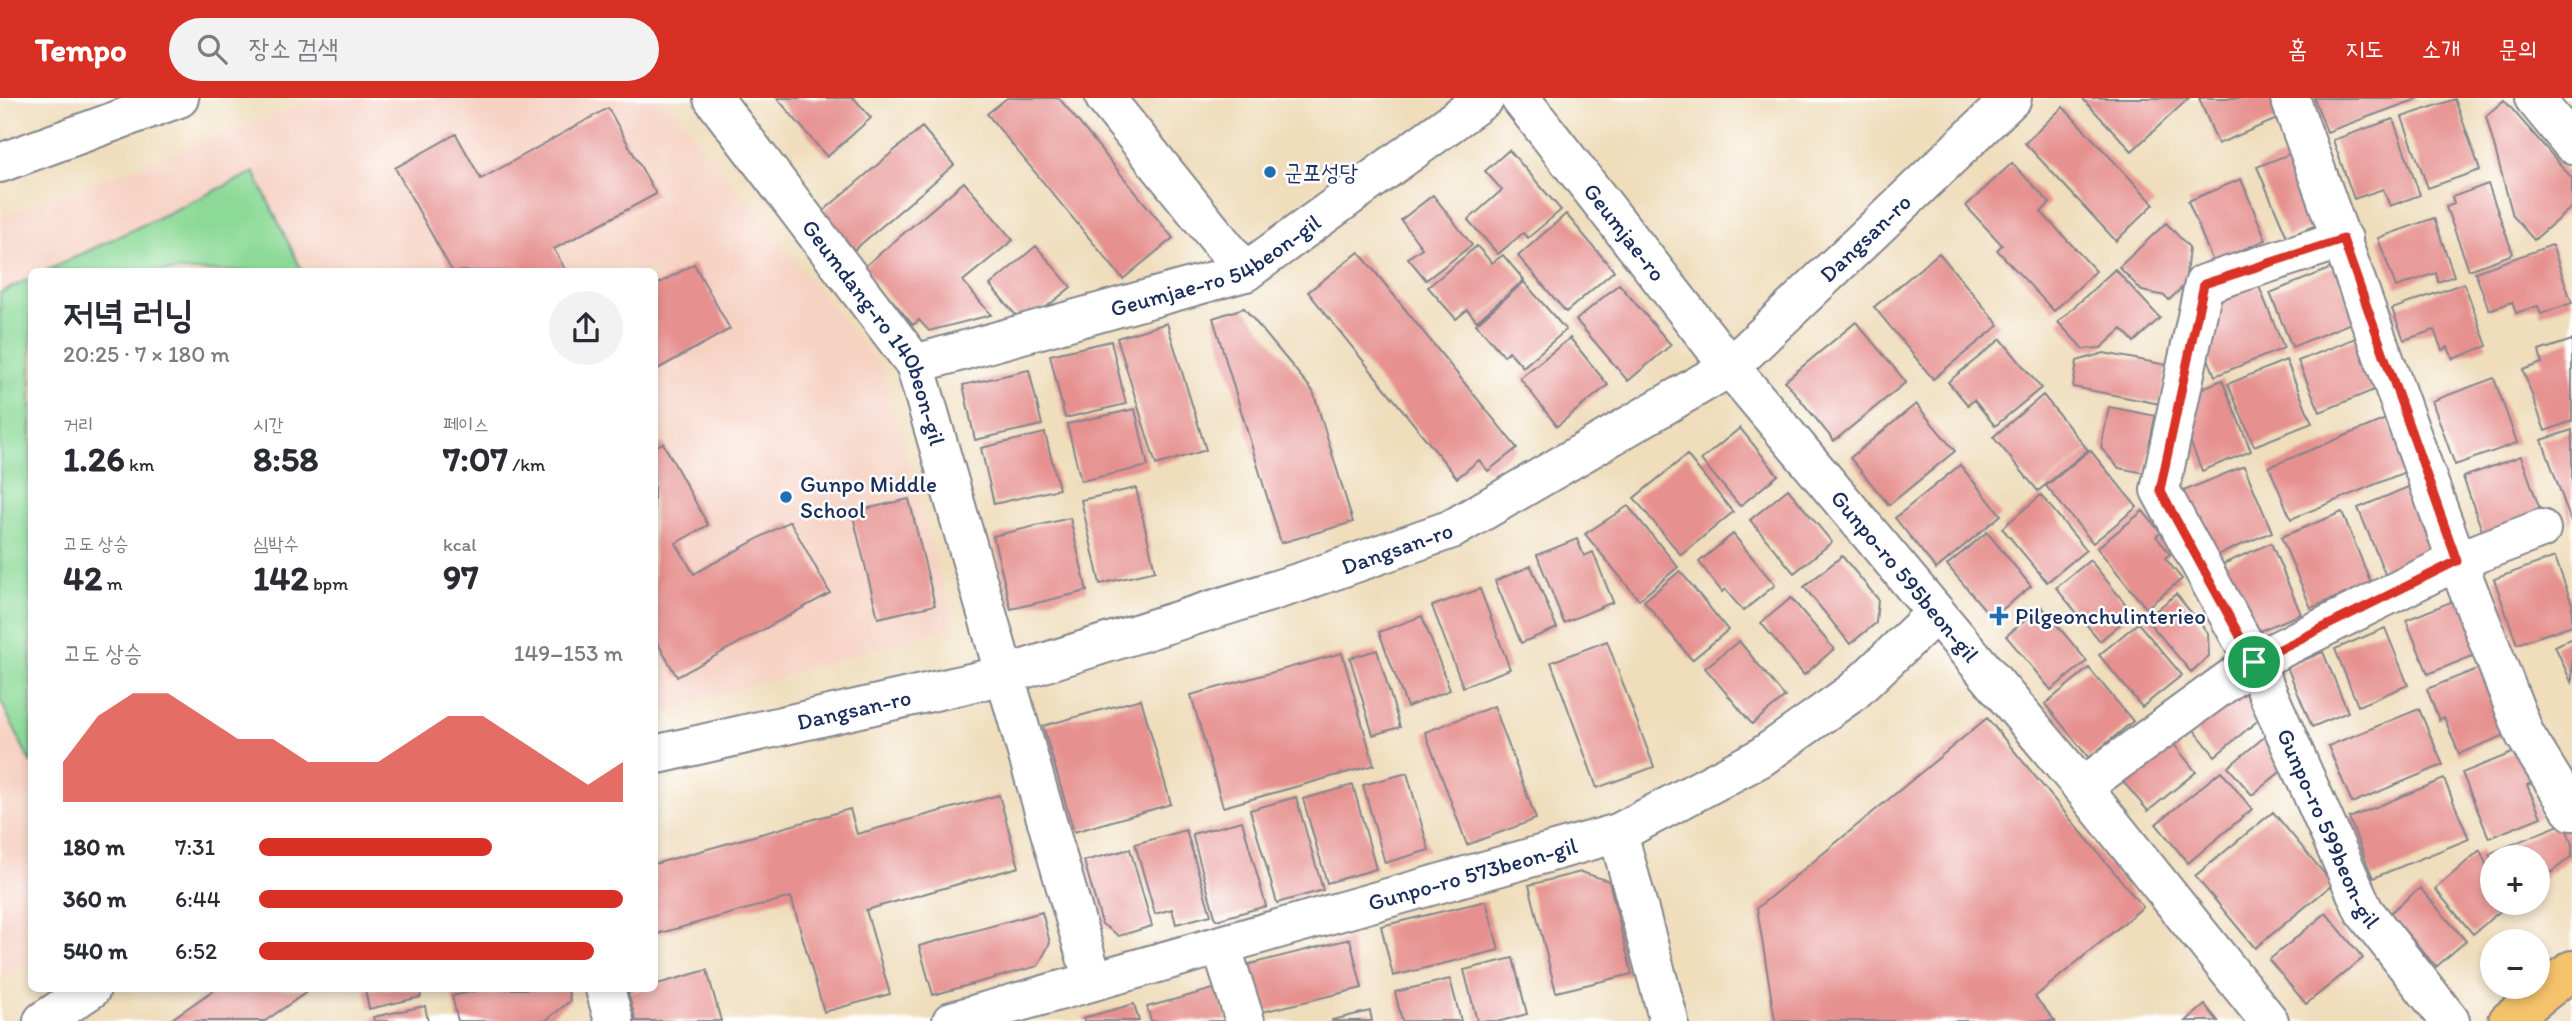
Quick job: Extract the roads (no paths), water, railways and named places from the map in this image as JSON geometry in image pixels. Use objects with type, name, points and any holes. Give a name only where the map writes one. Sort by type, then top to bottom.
[{"type":"main road","points":[[2508,1021],[2572,970]]},
{"type":"street","points":[[0,163],[179,98]]},
{"type":"street","name":"Geumdang-ro 140beon-gil","points":[[713,98],[915,364],[1093,981]]},
{"type":"street","points":[[1105,98],[1245,272]]},
{"type":"street","name":"Geumjae-ro 54beon-gil","points":[[915,364],[1245,272],[1485,98]]},
{"type":"street","name":"Geumjae-ro","points":[[1520,98],[1730,367]]},
{"type":"street","name":"Dangsan-ro","points":[[658,754],[1005,675],[1301,582],[1452,529],[1730,367],[2012,98]]},
{"type":"street","points":[[2290,98],[2457,561],[2525,735],[2572,811]]},
{"type":"street","points":[[2534,98],[2572,144]]},
{"type":"street","name":"Gunpo-ro 599beon-gil","points":[[2343,239],[2204,284],[2160,490],[2254,662],[2364,911],[2451,1021]]},
{"type":"street","name":"Gunpo-ro 595beon-gil","points":[[1730,367],[2082,787],[2269,1021]]},
{"type":"street","points":[[2082,787],[2254,662],[2457,561],[2541,529]]},
{"type":"street","name":"Gunpo-ro 573beon-gil","points":[[951,1021],[1618,833],[1760,758],[1853,692],[1936,613]]},
{"type":"street","points":[[1618,833],[1669,1021]]},
{"type":"street","points":[[1221,945],[1245,1021]]},
{"type":"street","points":[[43,1021],[86,992]]},
{"type":"street","points":[[606,992],[614,1021]]},
{"type":"place","name":"군포성당","points":[[1270,172]]},
{"type":"place","name":"Gunpo Middle School","points":[[786,497]]},
{"type":"place","name":"Pilgeonchulinterieo","points":[[1999,616]]}]
